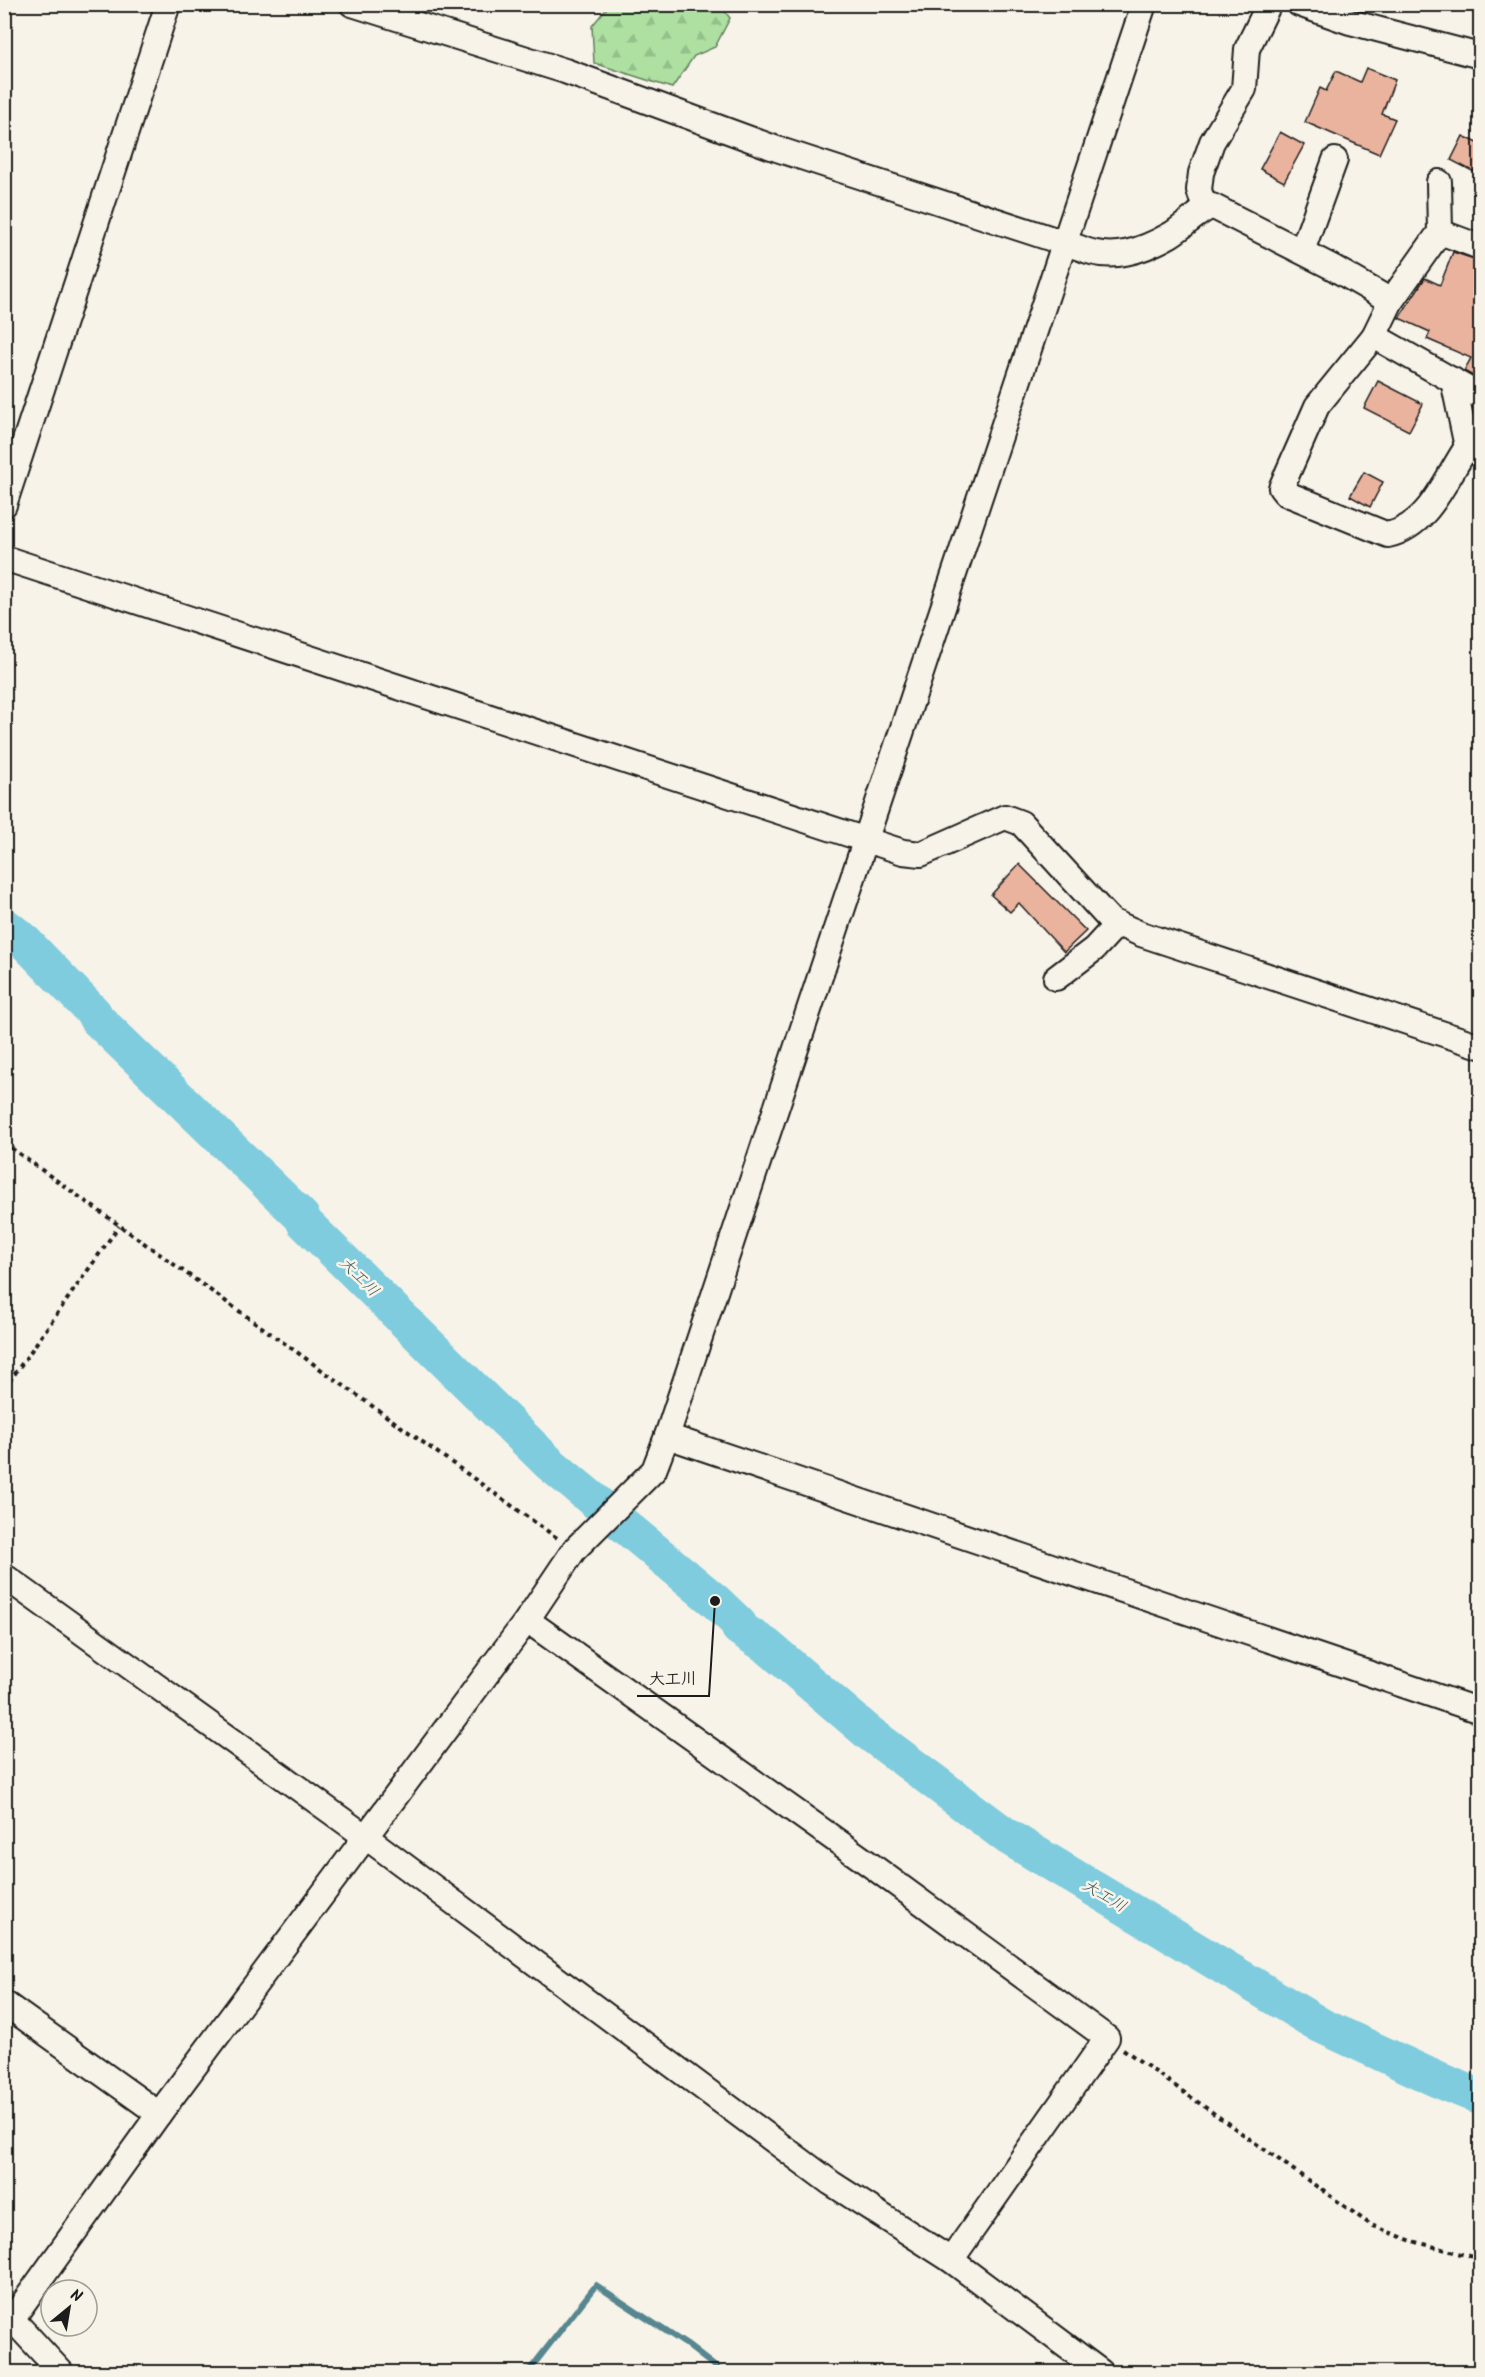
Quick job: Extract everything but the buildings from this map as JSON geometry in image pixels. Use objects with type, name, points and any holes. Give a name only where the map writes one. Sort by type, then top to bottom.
[{"type":"street","points":[[4,505],[168,4]]},
{"type":"street","points":[[352,4],[565,71],[777,149],[1094,254],[1135,252],[1171,235],[1212,206],[1302,251],[1391,301]]},
{"type":"street","points":[[61,2373],[12,2319],[159,2114],[527,1620],[574,1550],[654,1470],[868,838],[1144,4]]},
{"type":"street","points":[[1205,209],[1199,190],[1201,173],[1212,142],[1244,89],[1247,49],[1269,4]]},
{"type":"street","points":[[1299,4],[1350,22],[1480,56]]},
{"type":"street","points":[[1302,251],[1335,160]]},
{"type":"street","points":[[1439,182],[1440,232],[1391,301],[1374,336],[1317,406],[1281,488],[1285,493],[1388,535],[1402,531],[1434,502],[1474,450],[1453,380]]},
{"type":"street","points":[[1440,232],[1480,247]]},
{"type":"street","points":[[1374,336],[1480,396]]},
{"type":"street","points":[[4,558],[868,838],[903,852],[921,854],[1005,817],[1021,823],[1111,921],[1141,934],[1480,1046]]},
{"type":"street","points":[[1056,978],[1094,949],[1118,924]]},
{"type":"street","points":[[667,1436],[1480,1711]]},
{"type":"street","points":[[4,1576],[366,1837],[831,2183],[951,2260],[1101,2373]]},
{"type":"street","points":[[527,1620],[872,1866],[1107,2038],[951,2260]]},
{"type":"street","points":[[4,2003],[159,2114]]},
{"type":"path","points":[[4,1143],[574,1550]]},
{"type":"path","points":[[4,1389],[119,1226]]},
{"type":"path","points":[[1107,2038],[1371,2225],[1409,2240],[1480,2259]]},
{"type":"green space","points":[[609,5],[720,5],[730,18],[715,47],[694,56],[672,88],[594,63],[592,26]]},
{"type":"waterway","name":"大工川","points":[[4,925],[23,940],[94,1013],[96,1018],[302,1217],[304,1222],[549,1463],[715,1601],[739,1624],[739,1628],[767,1646],[869,1733],[1008,1837],[1320,2025],[1480,2097]]},
{"type":"waterway","points":[[528,2372],[596,2285],[687,2345],[722,2372]]},
{"type":"place","name":"大工川","points":[[715,1601]]}]
